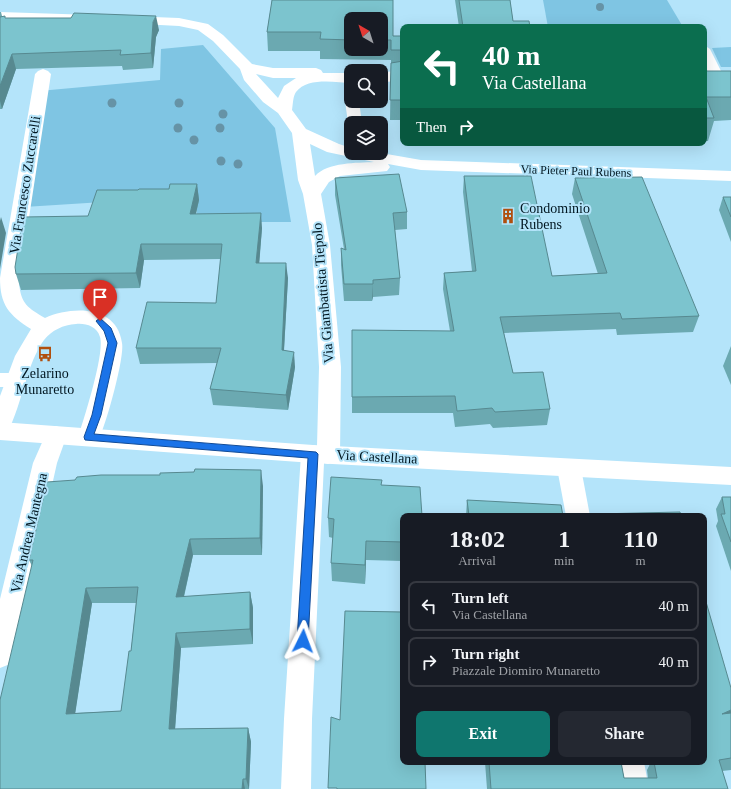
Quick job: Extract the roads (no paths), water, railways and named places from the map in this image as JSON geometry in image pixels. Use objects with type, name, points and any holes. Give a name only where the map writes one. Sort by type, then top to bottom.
[{"type":"street","name":"Via Giambattista Tiepolo","points":[[0,16],[179,22],[203,27],[218,38],[247,68],[249,77],[269,99],[284,110],[300,133],[307,180],[312,194],[321,245],[330,367],[320,454],[298,719],[296,789]]},
{"type":"street","points":[[247,68],[273,73],[344,76]]},
{"type":"street","points":[[710,73],[731,73]]},
{"type":"street","name":"Via Francesco Zuccarelli","points":[[43,74],[9,283],[9,295],[14,306],[45,328]]},
{"type":"street","points":[[388,74],[400,75]]},
{"type":"street","points":[[388,76],[400,75]]},
{"type":"street","points":[[284,110],[290,89],[299,82],[314,78],[344,76]]},
{"type":"street","name":"Via Giambattista Tiepolo","points":[[300,133],[319,142]]},
{"type":"street","name":"Via Pieter Paul Rubens","points":[[319,142],[344,150]]},
{"type":"street","name":"Via Pieter Paul Rubens","points":[[388,159],[421,165]]},
{"type":"street","name":"Via Pieter Paul Rubens","points":[[312,194],[324,177],[339,171],[421,165],[731,176]]},
{"type":"street","points":[[0,426],[8,409],[9,380],[38,334],[45,328],[68,318],[86,317],[100,321],[108,330],[112,343],[97,415],[88,437]]},
{"type":"street","name":"Via Castellana","points":[[0,431],[320,454],[731,476]]},
{"type":"street","name":"Via Andrea Mantegna","points":[[0,655],[45,463],[56,435]]},
{"type":"street","points":[[568,468],[577,513]]},
{"type":"street","points":[[630,765],[634,789]]},
{"type":"lane","points":[[707,61],[710,73]]},
{"type":"place","name":"Condominio Rubens","points":[[508,216]]},
{"type":"place","name":"Zelarino Munaretto","points":[[45,354]]}]
